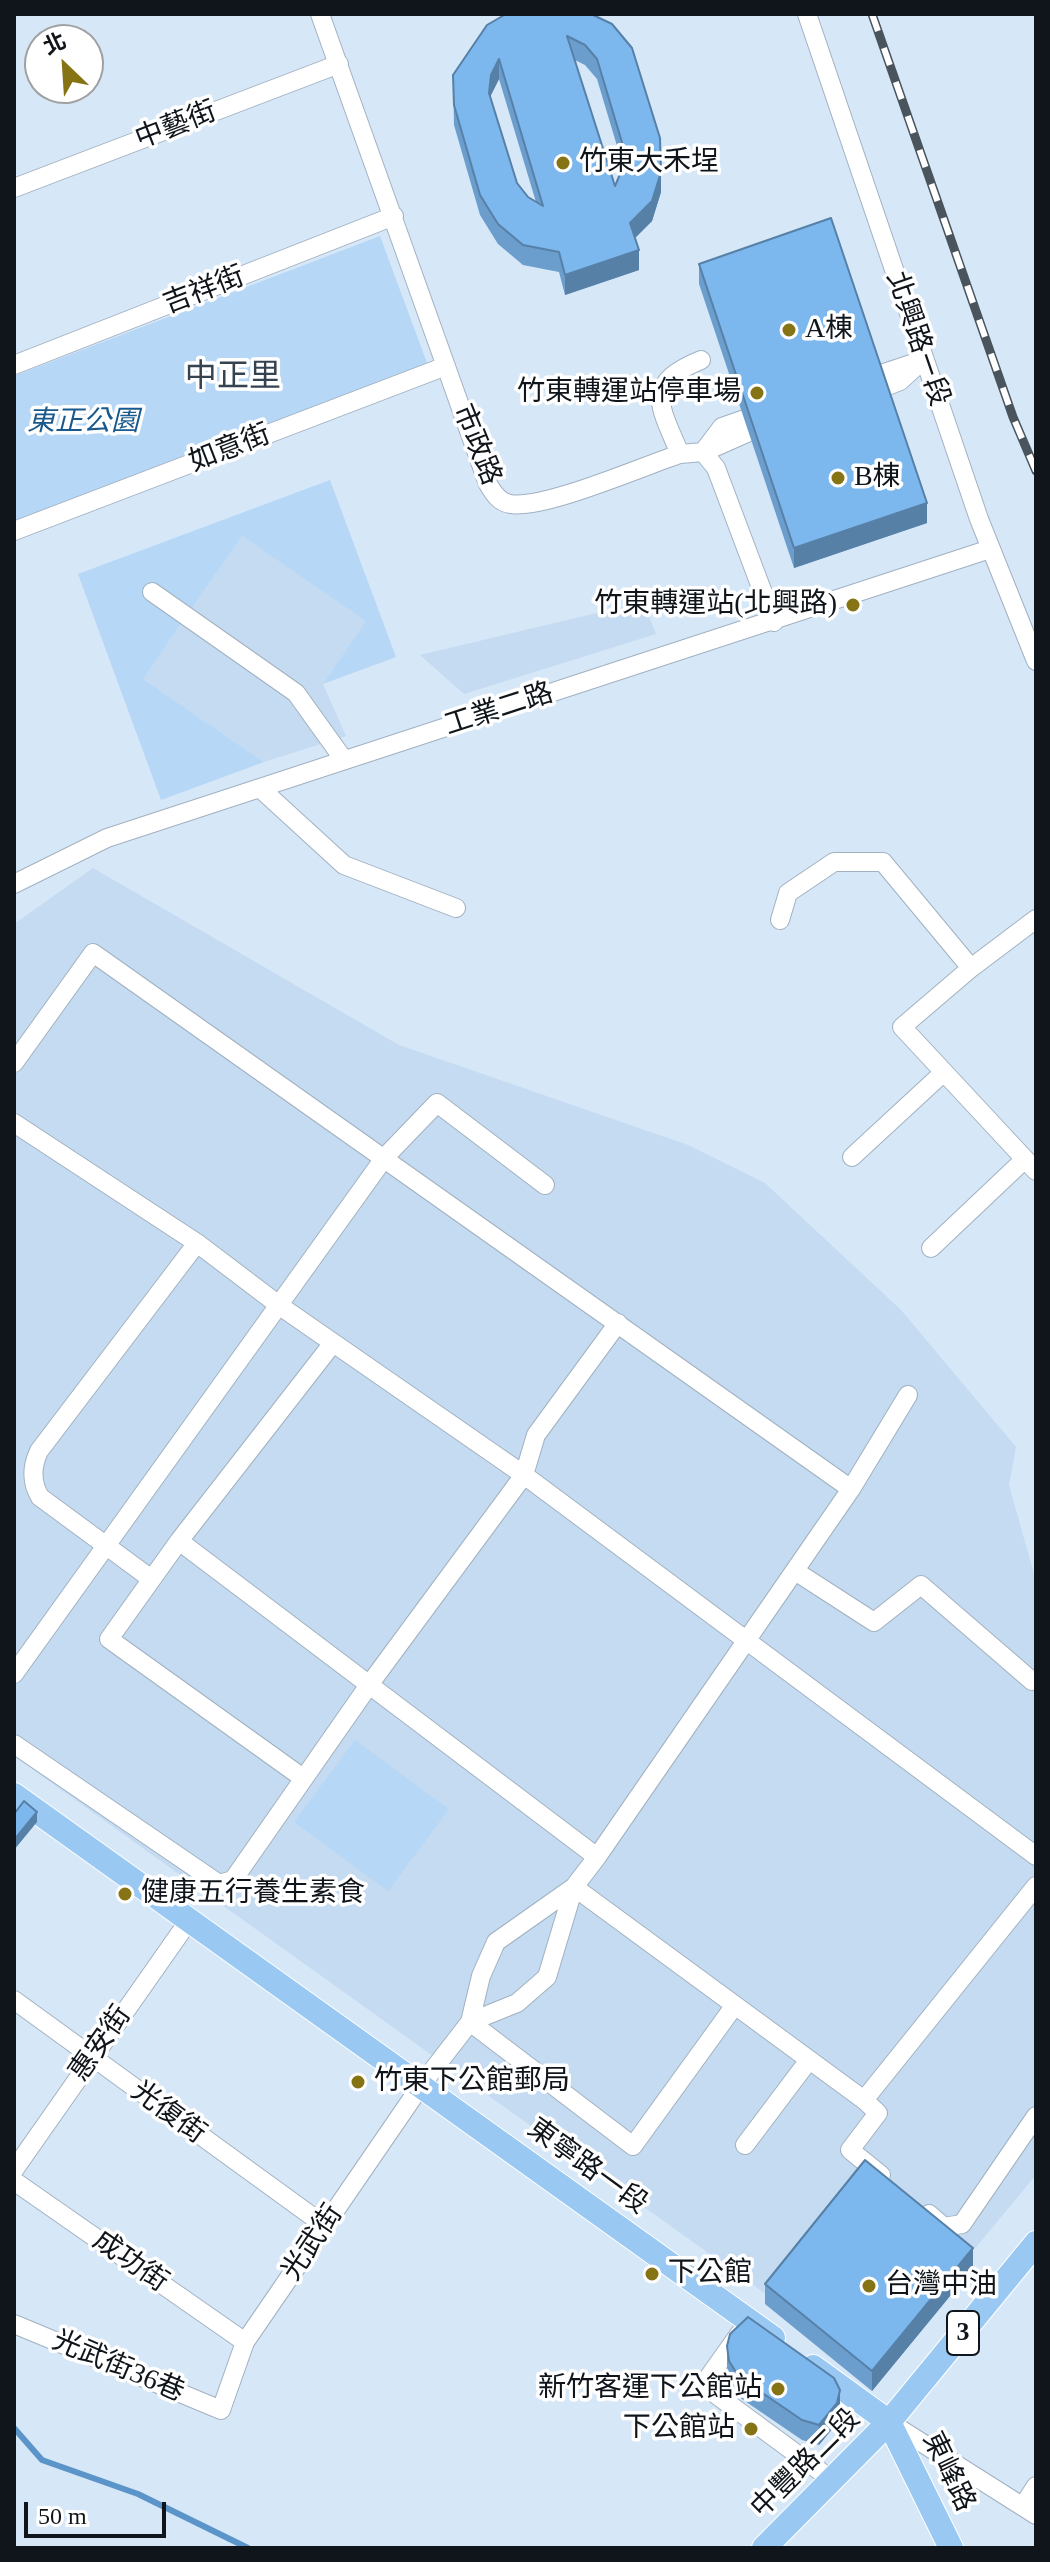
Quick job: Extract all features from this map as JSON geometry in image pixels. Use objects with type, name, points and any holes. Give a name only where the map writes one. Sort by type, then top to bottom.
[{"type":"main road","name":"東寧路一段","points":[[14,1795],[422,2084],[889,2422]]},
{"type":"main road","name":"3","points":[[889,2422],[1036,2243]]},
{"type":"main road","name":"中豐路二段","points":[[764,2548],[889,2422]]},
{"type":"main road","name":"東峰路","points":[[889,2422],[951,2548]]},
{"type":"street","name":"市政路","points":[[320,14],[488,484],[506,504],[536,503],[680,454],[703,452]]},
{"type":"street","name":"北興路ㄧ段","points":[[807,14],[990,549],[1036,661]]},
{"type":"street","name":"中藝街","points":[[14,188],[339,64]]},
{"type":"street","name":"吉祥街","points":[[14,365],[394,216]]},
{"type":"street","points":[[880,382],[924,359]]},
{"type":"street","points":[[680,454],[660,406],[660,390],[669,376],[701,360]]},
{"type":"street","name":"如意街","points":[[14,531],[446,366]]},
{"type":"street","points":[[747,426],[722,427],[703,452],[716,468],[774,622]]},
{"type":"street","name":"工業二路","points":[[14,884],[107,838],[990,549]]},
{"type":"street","points":[[152,592],[296,693],[344,760]]},
{"type":"street","points":[[261,789],[344,865],[456,908]]},
{"type":"street","points":[[780,920],[788,893],[834,862],[883,862],[971,968]]},
{"type":"street","points":[[931,1248],[1030,1165],[902,1027],[971,968],[1036,919]]},
{"type":"street","points":[[14,1063],[93,953],[851,1489]]},
{"type":"street","points":[[852,1157],[944,1072]]},
{"type":"street","points":[[14,1674],[385,1157],[437,1103],[545,1185]]},
{"type":"street","points":[[14,1123],[197,1243],[280,1306],[524,1475],[746,1644],[1036,1856]]},
{"type":"street","points":[[150,1578],[40,1497],[35,1489],[34,1463],[39,1451],[197,1243]]},
{"type":"street","points":[[14,1744],[219,1884],[233,1880],[369,1685],[524,1475],[536,1435],[618,1323]]},
{"type":"street","points":[[303,1778],[109,1639],[150,1578],[333,1343]]},
{"type":"street","points":[[470,2022],[481,1976],[496,1942],[574,1887],[597,1857],[851,1489],[908,1395]]},
{"type":"street","points":[[179,1541],[597,1857]]},
{"type":"street","points":[[795,1571],[874,1622],[921,1585],[1032,1681]]},
{"type":"street","points":[[864,2100],[1036,1886]]},
{"type":"street","points":[[574,1887],[864,2100],[878,2113],[850,2150],[944,2227],[962,2224],[1036,2116]]},
{"type":"street","points":[[470,2022],[517,2003],[547,1977],[574,1887]]},
{"type":"street","name":"惠安街","points":[[14,2170],[90,2057],[190,1919]]},
{"type":"street","name":"光復街","points":[[14,2000],[324,2225]]},
{"type":"street","points":[[470,2022],[633,2146],[735,2005]]},
{"type":"street","name":"光武街","points":[[221,2410],[245,2342],[422,2084],[470,2022]]},
{"type":"street","points":[[745,2145],[809,2060]]},
{"type":"street","name":"成功街","points":[[14,2181],[245,2342]]},
{"type":"street","points":[[749,2321],[703,2385],[832,2480]]},
{"type":"street","name":"光武街36巷","points":[[14,2324],[221,2410]]},
{"type":"street","points":[[889,2422],[1030,2510],[1036,2486]]},
{"type":"shaded area","points":[[242,536],[367,621],[323,684],[346,736],[264,762],[143,679]]},
{"type":"shaded area","points":[[643,602],[656,634],[464,694],[420,655]]},
{"type":"shaded area","points":[[93,868],[399,1045],[688,1145],[765,1183],[901,1310],[1016,1447],[1009,1485],[1036,1581],[1036,2175],[972,2252],[767,2295],[14,1756],[14,924]]},
{"type":"green space","name":"東正公園","points":[[380,236],[427,363],[14,524],[14,376]]},
{"type":"green space","points":[[330,480],[396,657],[323,684],[366,621],[242,536],[143,679],[264,762],[161,800],[78,574]]},
{"type":"green space","points":[[355,1740],[449,1809],[388,1891],[294,1822]]},
{"type":"building","name":"竹東大禾埕","points":[[506,14],[591,14],[612,24],[632,48],[660,138],[661,172],[652,201],[630,223],[639,250],[565,275],[559,252],[523,245],[498,224],[480,195],[454,105],[453,75],[487,25]],"holes":[[[567,36],[585,45],[597,59],[624,149],[623,167],[615,186]],[[499,59],[543,206],[528,197],[517,183],[489,93],[491,75]]]},
{"type":"building","points":[[831,218],[927,503],[794,548],[699,264]]},
{"type":"building","points":[[24,1801],[37,1812],[14,1840],[14,1814]]},
{"type":"building","name":"台灣中油","points":[[865,2160],[973,2248],[872,2371],[765,2284]]},
{"type":"building","name":"新竹客運下公館站","points":[[748,2317],[834,2378],[840,2390],[837,2403],[819,2425],[802,2420],[739,2377],[729,2361],[727,2346],[730,2334]]},
{"type":"waterway","points":[[14,2428],[42,2460],[138,2494],[248,2548]]},
{"type":"railway","points":[[872,14],[1013,417],[1036,471]]},
{"type":"place","name":"竹東大禾埕","points":[[563,163]]},
{"type":"place","name":"A棟","points":[[789,330]]},
{"type":"place","name":"竹東轉運站停車場","points":[[757,393]]},
{"type":"place","name":"B棟","points":[[838,478]]},
{"type":"place","name":"竹東轉運站(北興路)","points":[[853,605]]},
{"type":"place","name":"健康五行養生素食","points":[[125,1894]]},
{"type":"place","name":"竹東下公館郵局","points":[[358,2082]]},
{"type":"place","name":"下公館","points":[[652,2274]]},
{"type":"place","name":"台灣中油","points":[[869,2286]]},
{"type":"place","name":"新竹客運下公館站","points":[[778,2389]]},
{"type":"place","name":"下公館站","points":[[751,2429]]},
{"type":"district","name":"中正里","points":[[233,378]]}]
